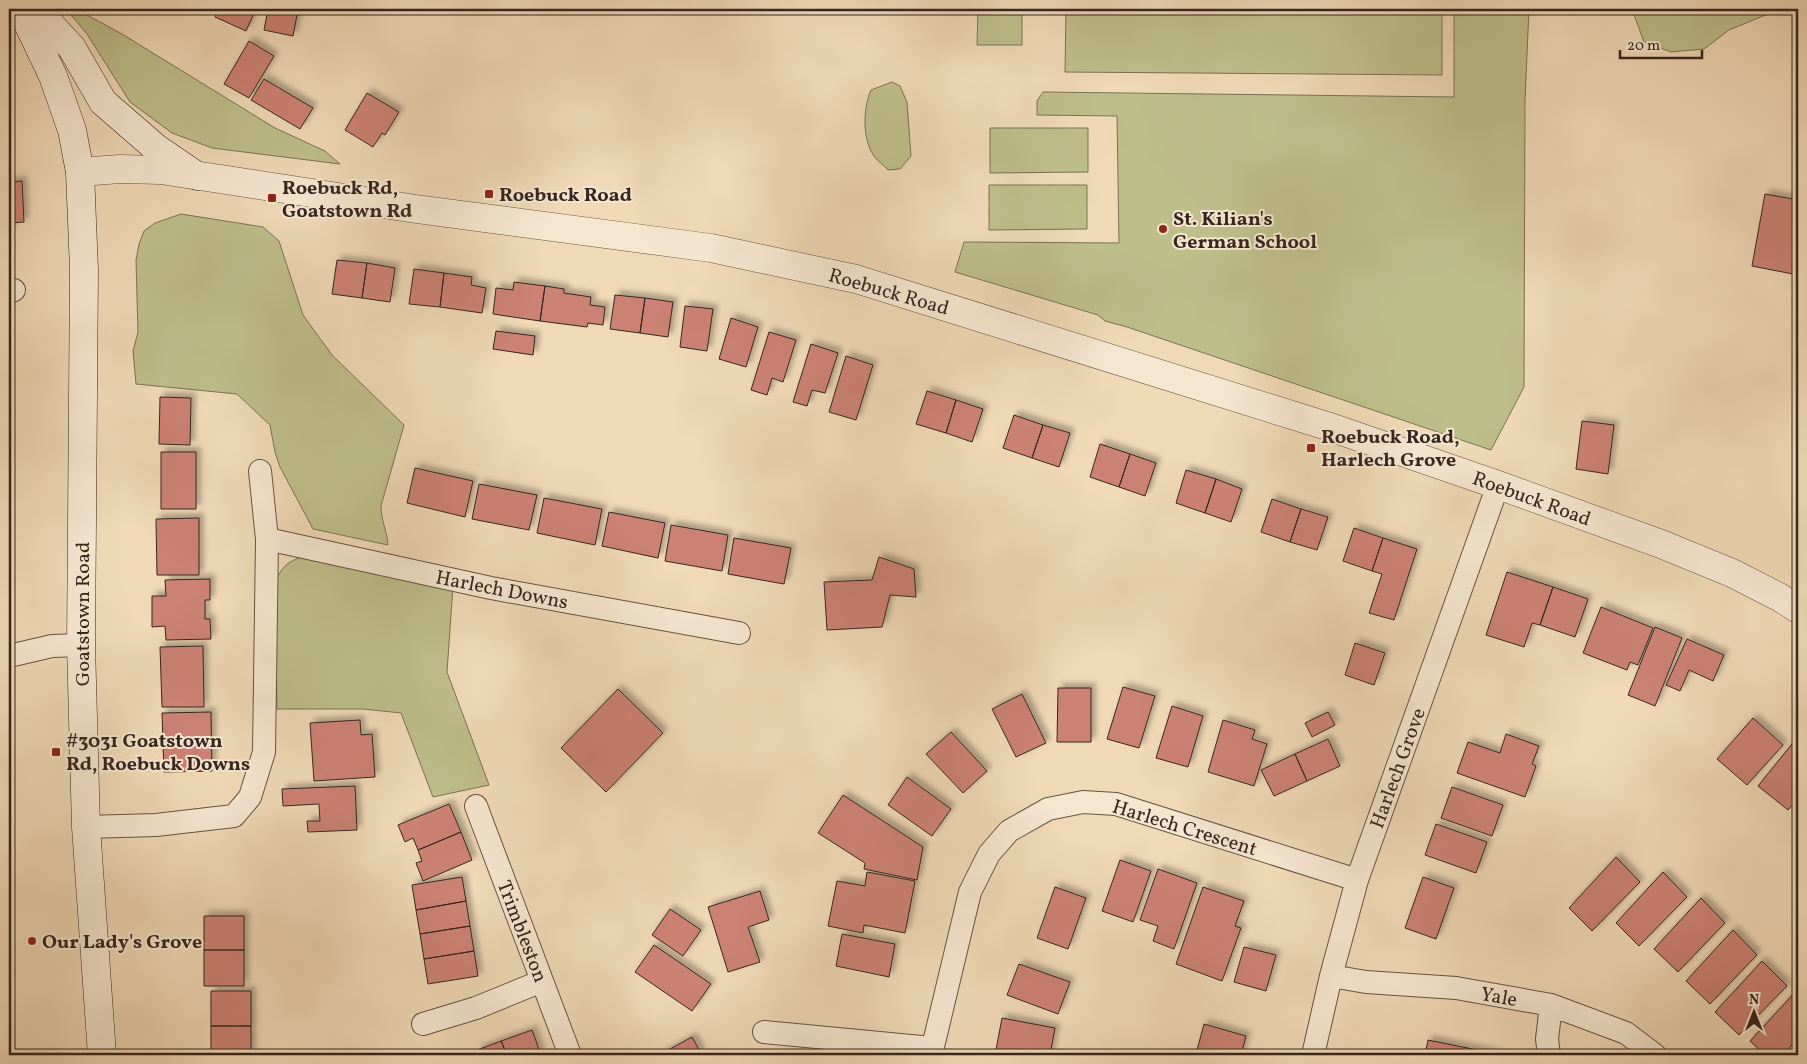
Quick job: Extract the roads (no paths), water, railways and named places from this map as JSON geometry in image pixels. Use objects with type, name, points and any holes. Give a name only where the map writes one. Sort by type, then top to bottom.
[{"type":"street","points":[[21,9],[53,76],[72,130],[80,172]]},
{"type":"street","points":[[36,9],[72,48],[103,102],[156,148],[197,176]]},
{"type":"street","name":"Roebuck Road","points":[[80,172],[144,170],[197,176],[416,209],[711,248],[843,276],[915,296],[1327,426],[1661,544],[1714,566],[1779,597],[1798,609]]},
{"type":"street","name":"Goatstown Road","points":[[80,172],[84,270],[81,645],[86,827],[102,1055]]},
{"type":"street","points":[[86,827],[199,822],[234,816],[250,797],[264,752],[267,540],[260,471]]},
{"type":"street","name":"Harlech Grove","points":[[1313,1055],[1330,976],[1357,880],[1498,486]]},
{"type":"street","name":"Harlech Downs","points":[[267,540],[491,588],[739,633]]},
{"type":"street","points":[[9,656],[52,646],[81,645]]},
{"type":"street","name":"Harlech Crescent","points":[[764,1032],[931,1052],[970,892],[989,854],[1010,830],[1048,810],[1083,802],[1116,804],[1357,880]]},
{"type":"street","name":"Trimbleston","points":[[476,806],[570,1055]]},
{"type":"street","name":"Yale","points":[[1330,976],[1366,982],[1456,988],[1551,1005],[1626,1033],[1655,1055]]},
{"type":"street","points":[[423,1024],[476,1008],[542,981]]},
{"type":"street","points":[[1550,1055],[1547,1039],[1551,1005]]},
{"type":"place","name":"Roebuck Road","points":[[489,194]]},
{"type":"place","name":"Roebuck Rd, Goatstown Rd","points":[[272,198]]},
{"type":"place","name":"St. Kilian's German School","points":[[1163,229]]},
{"type":"place","name":"Roebuck Road, Harlech Grove","points":[[1311,448]]},
{"type":"place","name":"#3031 Goatstown Rd, Roebuck Downs","points":[[56,752]]},
{"type":"place","name":"Our Lady's Grove","points":[[32,941]]}]
